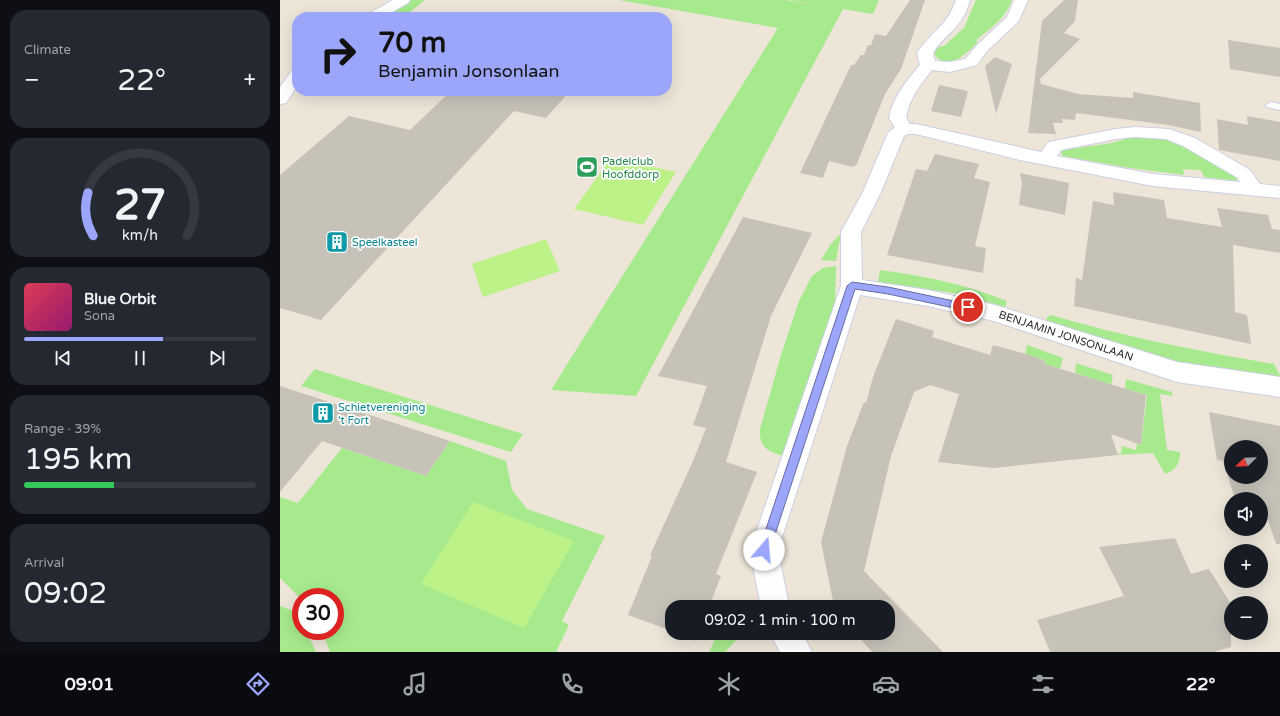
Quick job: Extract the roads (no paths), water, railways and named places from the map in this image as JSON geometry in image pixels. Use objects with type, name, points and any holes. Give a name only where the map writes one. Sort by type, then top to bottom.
[{"type":"street","points":[[382,12],[403,0]]},
{"type":"street","points":[[928,65],[925,53],[929,46],[949,29],[957,19],[963,0]]},
{"type":"street","points":[[928,65],[950,67],[971,62],[982,48],[1012,19],[1018,11],[1021,0]]},
{"type":"street","points":[[905,129],[897,118],[899,108],[905,96],[928,65]]},
{"type":"street","points":[[280,99],[292,82]]},
{"type":"street","points":[[774,600],[764,550],[852,286],[851,232],[872,192],[894,137],[897,133],[905,129],[916,129],[1046,159],[1153,180],[1280,192]]},
{"type":"street","points":[[1046,159],[1055,146],[1116,134],[1156,132],[1168,134],[1189,142],[1212,155],[1244,174],[1255,190]]},
{"type":"street","name":"BENJAMIN JONSONLAAN","points":[[852,286],[921,297],[995,313],[1177,372],[1280,388]]},
{"type":"street","points":[[789,640],[797,652]]},
{"type":"place","name":"Padelclub Hoofddorp","points":[[587,167]]},
{"type":"place","name":"Speelkasteel","points":[[337,242]]},
{"type":"place","name":"Schietvereniging 't Fort","points":[[323,413]]}]
